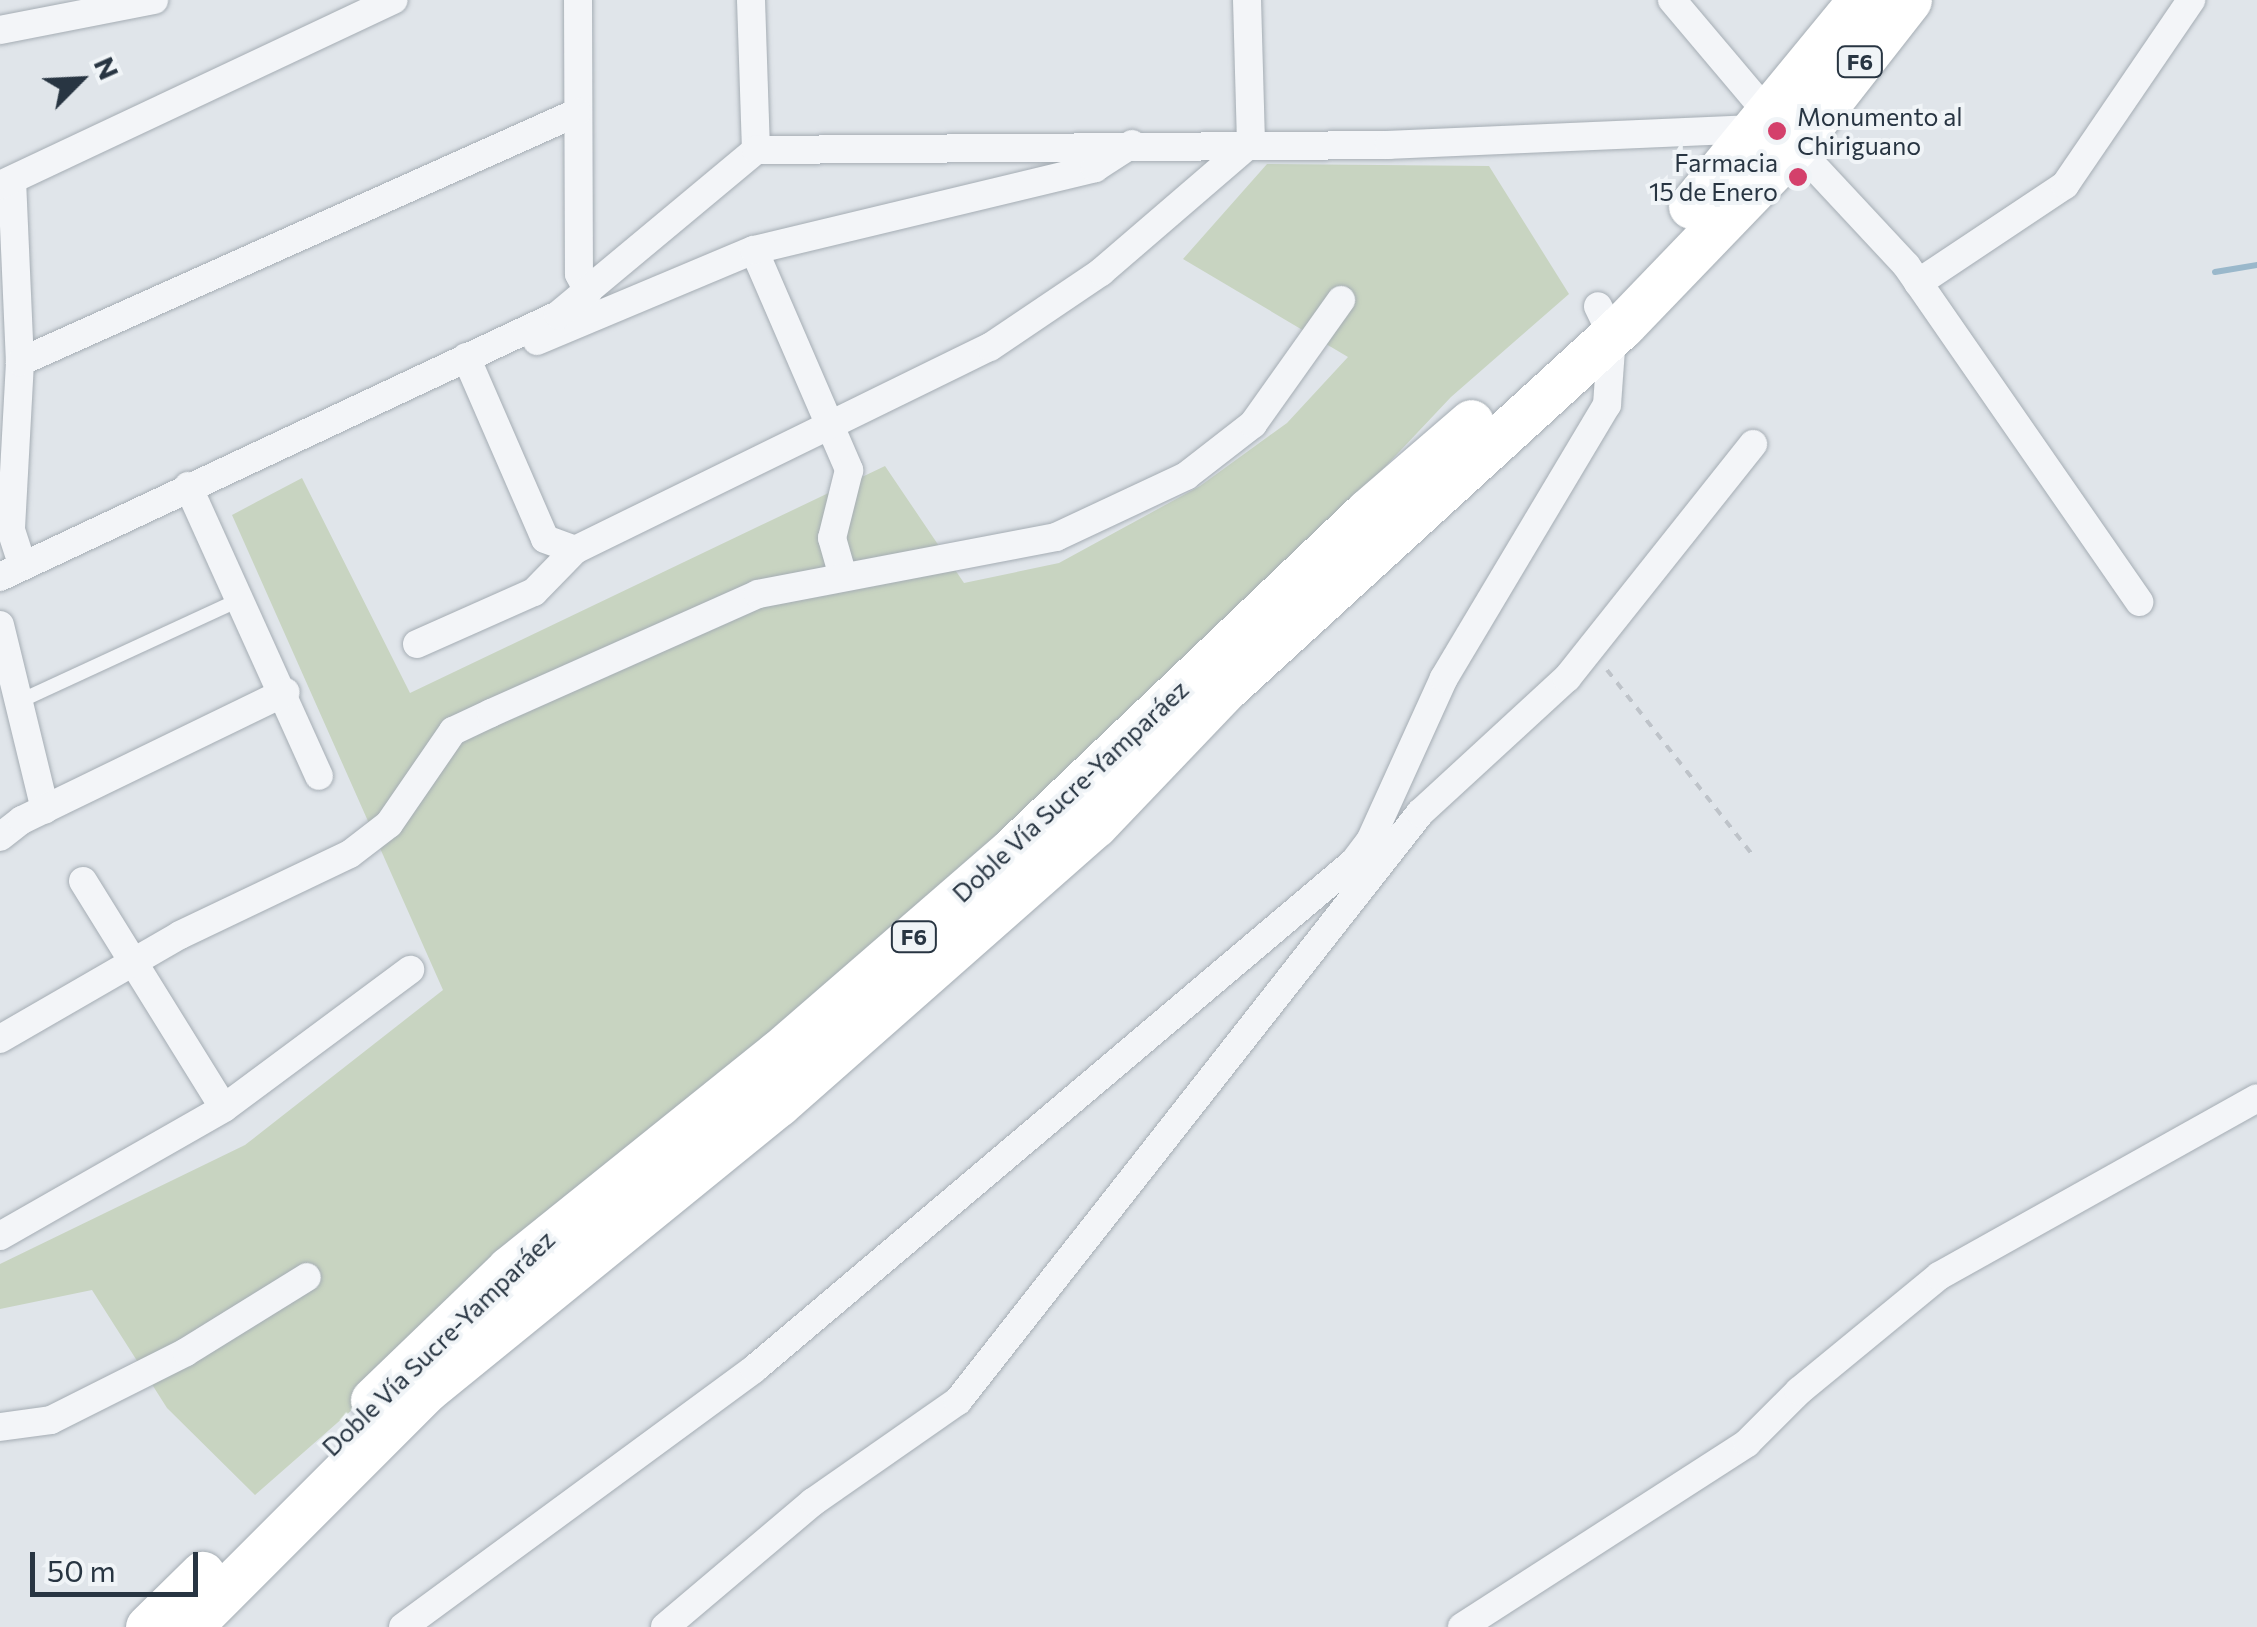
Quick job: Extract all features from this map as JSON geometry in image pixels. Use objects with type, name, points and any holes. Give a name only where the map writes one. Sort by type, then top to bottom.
[{"type":"highway","name":"Doble Vía Sucre-Yamparáez","points":[[1776,128],[1860,0]]},
{"type":"highway","name":"Doble Vía Sucre-Yamparáez","points":[[148,1627],[198,1615],[427,1389],[778,1104],[1095,825],[1239,676],[1605,320],[1776,128],[1909,0]]},
{"type":"street","points":[[0,30],[154,0]]},
{"type":"street","points":[[394,0],[6,182],[20,362],[11,570],[558,315],[756,150],[1408,144],[1776,128]]},
{"type":"street","points":[[578,0],[579,274],[588,292]]},
{"type":"street","points":[[751,0],[756,150]]},
{"type":"street","points":[[1247,0],[1251,143]]},
{"type":"street","points":[[1672,0],[1776,128],[1918,284],[2139,602]]},
{"type":"street","points":[[1918,284],[2065,185],[2191,0]]},
{"type":"street","points":[[20,362],[578,112]]},
{"type":"street","points":[[417,644],[534,592],[575,550],[990,346],[1086,283],[1251,143]]},
{"type":"street","points":[[474,354],[548,339],[754,250],[1096,168],[1132,144]]},
{"type":"street","points":[[754,250],[833,424],[849,470],[832,538],[842,574]]},
{"type":"street","points":[[0,1040],[133,962],[350,854],[390,824],[453,731],[758,594],[842,574],[1056,537],[1186,476],[1253,424],[1341,300]]},
{"type":"street","points":[[403,1627],[768,1357],[1354,862],[1378,851],[1444,678],[1607,405],[1605,320]]},
{"type":"street","points":[[474,354],[545,539],[575,550]]},
{"type":"street","points":[[665,1627],[813,1502],[958,1402],[1378,851],[1592,650],[1754,444]]},
{"type":"street","points":[[188,486],[286,692],[319,776]]},
{"type":"street","points":[[0,624],[45,810]]},
{"type":"street","points":[[0,837],[45,810],[286,692]]},
{"type":"street","points":[[83,881],[224,1108]]},
{"type":"street","points":[[0,1236],[224,1108],[410,970]]},
{"type":"street","points":[[1462,1627],[1747,1443],[1798,1392],[1940,1276],[2257,1098]]},
{"type":"street","points":[[0,1427],[51,1420],[186,1352],[307,1277]]},
{"type":"lane","points":[[18,702],[242,599]]},
{"type":"path","points":[[1592,650],[1755,858]]},
{"type":"green space","points":[[1267,164],[1489,166],[1569,294],[1451,397],[1183,681],[255,1495],[167,1408],[92,1290],[0,1309],[0,1264],[245,1145],[443,990],[232,515],[302,478],[410,693],[885,466],[964,583],[1059,563],[1200,486],[1287,423],[1348,357],[1183,259]]},
{"type":"waterway","points":[[2215,272],[2257,265]]},
{"type":"place","name":"Monumento al Chiriguano","points":[[1777,131]]},
{"type":"place","name":"Farmacia 15 de Enero","points":[[1798,177]]}]
